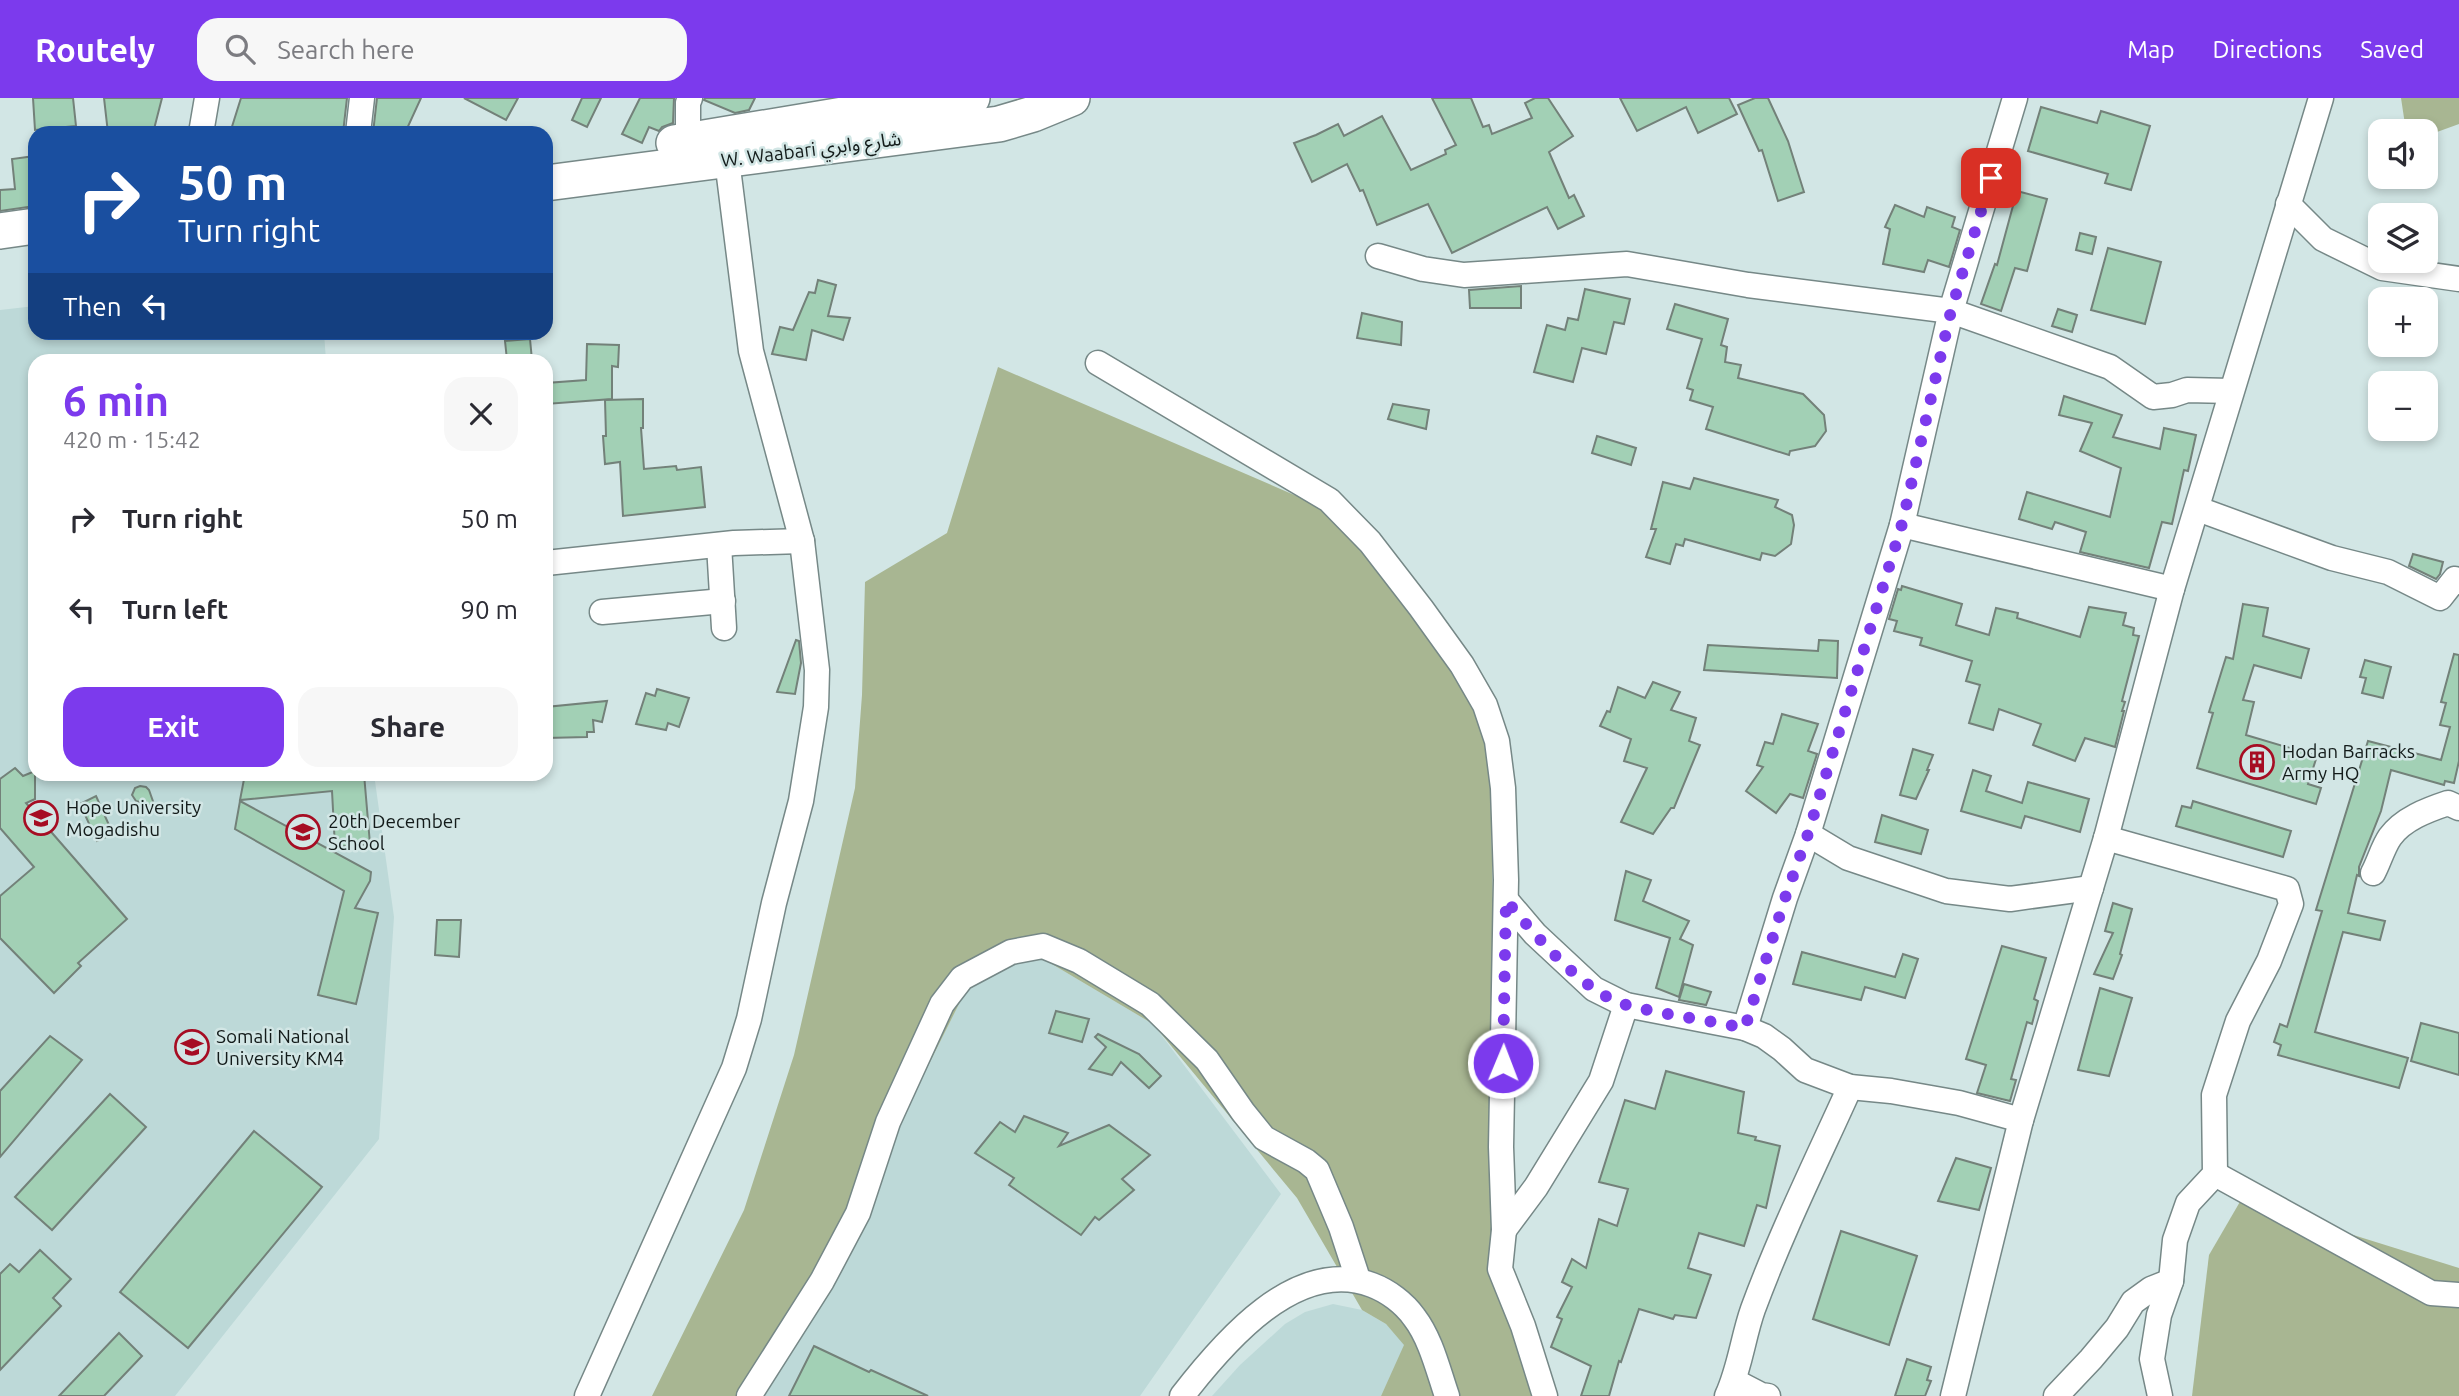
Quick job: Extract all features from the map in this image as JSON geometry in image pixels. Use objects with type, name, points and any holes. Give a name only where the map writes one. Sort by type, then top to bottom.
[{"type":"main road","name":"W. Waabari شارع وابري","points":[[553,158],[688,141],[972,98]]},
{"type":"main road","name":"W. Waabari شارع وابري","points":[[553,182],[999,124],[1072,98]]},
{"type":"main road","points":[[0,231],[28,227]]},
{"type":"main road","points":[[0,255],[28,251]]},
{"type":"street","points":[[202,126],[207,98]]},
{"type":"street","points":[[359,126],[362,98]]},
{"type":"street","points":[[688,141],[690,98]]},
{"type":"street","points":[[1745,1028],[1785,898],[1808,834],[1902,524],[1951,311],[2015,98]]},
{"type":"street","points":[[1953,1396],[2021,1120],[2106,838],[2172,589],[2321,98]]},
{"type":"street","points":[[587,1396],[734,1068],[749,1019],[774,903],[801,801],[816,707],[817,670],[802,541],[751,351],[727,160]]},
{"type":"street","points":[[2288,204],[2323,239],[2382,268],[2459,279]]},
{"type":"street","points":[[1378,256],[1423,269],[1464,275],[1627,264],[1748,285],[1951,311],[2110,367],[2153,397],[2172,396],[2186,390],[2231,391]]},
{"type":"street","points":[[1098,363],[1329,500],[1370,542],[1421,608],[1462,665],[1485,705],[1497,741],[1503,788],[1506,900],[1501,1147],[1504,1230],[1500,1269],[1523,1326],[1545,1396]]},
{"type":"street","points":[[2198,509],[2333,558],[2388,572],[2440,598],[2455,579],[2459,582]]},
{"type":"street","points":[[1902,524],[2172,589]]},
{"type":"street","points":[[553,562],[719,545],[802,541]]},
{"type":"street","points":[[719,545],[724,628]]},
{"type":"street","points":[[602,612],[723,601]]},
{"type":"street","points":[[2373,873],[2390,836],[2409,820],[2448,803],[2459,808]]},
{"type":"street","points":[[1808,834],[1848,858],[1947,891],[2010,900],[2091,888]]},
{"type":"street","points":[[2106,838],[2287,889],[2291,904],[2269,961],[2238,1021],[2214,1096],[2215,1174],[2188,1203],[2175,1240],[2171,1281],[2159,1315],[2152,1359],[2160,1396]]},
{"type":"street","points":[[1506,900],[1535,934],[1594,989],[1626,1005],[1745,1028],[1764,1035],[1805,1070],[1850,1087],[1959,1103],[2021,1120]]},
{"type":"street","points":[[749,1396],[822,1281],[858,1213],[888,1122],[942,1004],[962,978],[1011,952],[1043,946],[1079,961],[1150,1004],[1207,1060],[1264,1138],[1317,1170],[1341,1227],[1358,1279]]},
{"type":"street","points":[[1504,1230],[1536,1187],[1601,1081],[1626,1005]]},
{"type":"street","points":[[1768,1396],[1731,1388],[1752,1311],[1786,1228],[1850,1087]]},
{"type":"street","points":[[2215,1174],[2431,1293],[2459,1294]]},
{"type":"street","points":[[1182,1396],[1230,1340],[1262,1310],[1307,1285],[1331,1278],[1358,1279],[1380,1288],[1415,1317],[1429,1343],[1447,1396]]},
{"type":"street","points":[[2056,1396],[2091,1359],[2133,1303],[2151,1289],[2171,1281]]},
{"type":"shaded area","name":"Somali National University KM4","points":[[28,307],[28,340],[325,340],[326,354],[28,354],[28,781],[375,781],[394,917],[379,1139],[175,1396],[0,1396],[0,310]]},
{"type":"shaded area","points":[[1035,954],[1153,1024],[1281,1194],[1140,1396],[747,1396],[901,1120],[967,988]]},
{"type":"shaded area","points":[[1333,1304],[1362,1310],[1386,1324],[1405,1345],[1381,1396],[1212,1396],[1240,1365],[1285,1324],[1305,1312]]},
{"type":"green space","points":[[2401,98],[2459,98],[2459,124],[2438,132],[2438,119],[2404,119]]},
{"type":"green space","points":[[998,367],[1336,513],[1489,718],[1501,1281],[1537,1396],[1381,1396],[1404,1345],[1386,1324],[1362,1310],[1297,1198],[1153,1024],[1035,954],[967,988],[901,1120],[747,1396],[652,1396],[744,1210],[794,1055],[855,788],[862,695],[865,582],[947,533]]},
{"type":"green space","points":[[2241,1200],[2459,1268],[2459,1396],[2192,1396],[2209,1255]]},
{"type":"building","points":[[33,98],[73,98],[76,126],[35,126]]},
{"type":"building","points":[[104,98],[162,98],[155,126],[107,126]]},
{"type":"building","points":[[241,98],[347,98],[344,126],[232,126]]},
{"type":"building","points":[[377,98],[421,98],[408,126],[374,126]]},
{"type":"building","points":[[464,98],[518,98],[506,120]]},
{"type":"building","points":[[582,98],[601,98],[587,127],[572,120]]},
{"type":"building","points":[[640,98],[674,98],[673,123],[659,131],[649,127],[642,143],[622,134]]},
{"type":"building","points":[[755,98],[749,110],[735,113],[704,100]]},
{"type":"building","points":[[1432,98],[1471,98],[1483,127],[1489,125],[1492,134],[1532,118],[1525,103],[1535,98],[1548,98],[1573,136],[1549,152],[1569,198],[1574,195],[1584,216],[1558,229],[1547,207],[1452,253],[1428,204],[1377,225],[1363,190],[1360,191],[1347,164],[1312,182],[1294,143],[1338,124],[1344,136],[1382,116],[1411,170],[1446,154],[1445,150],[1456,145]]},
{"type":"building","points":[[1620,98],[1729,98],[1737,114],[1698,133],[1686,107],[1637,131]]},
{"type":"building","points":[[1755,98],[1768,98],[1788,141],[1804,192],[1778,201],[1762,150],[1759,151],[1738,105]]},
{"type":"building","points":[[2041,107],[2097,123],[2101,111],[2150,126],[2131,190],[2105,183],[2108,174],[2028,151]]},
{"type":"building","points":[[28,157],[28,207],[0,211],[0,190],[15,189],[12,159]]},
{"type":"building","points":[[2017,191],[2047,199],[2027,271],[2015,268],[2001,311],[1981,304],[1995,264],[1997,265]]},
{"type":"building","points":[[1895,205],[1924,217],[1927,207],[1955,217],[1952,227],[1960,230],[1949,267],[1928,260],[1924,272],[1883,264],[1890,229],[1885,227]]},
{"type":"building","points":[[2080,233],[2096,237],[2092,254],[2076,250]]},
{"type":"building","points":[[2108,248],[2161,262],[2145,324],[2091,310]]},
{"type":"building","points":[[818,280],[836,285],[828,316],[850,318],[843,340],[812,330],[806,360],[772,354],[780,327],[793,330],[809,292],[815,293]]},
{"type":"building","points":[[1521,286],[1521,308],[1470,308],[1469,290]]},
{"type":"building","points":[[1585,289],[1630,299],[1624,324],[1614,322],[1606,354],[1582,348],[1573,382],[1534,372],[1547,325],[1565,330],[1568,318],[1578,320]]},
{"type":"building","points":[[1675,304],[1728,319],[1721,345],[1727,347],[1725,362],[1741,365],[1738,378],[1803,394],[1824,415],[1826,431],[1815,446],[1790,451],[1789,455],[1706,429],[1713,407],[1690,400],[1693,390],[1687,388],[1702,339],[1667,329]]},
{"type":"building","points":[[2058,309],[2077,315],[2072,332],[2052,326]]},
{"type":"building","points":[[1362,313],[1402,322],[1401,345],[1357,338]]},
{"type":"building","points":[[530,340],[531,354],[506,354],[505,341]]},
{"type":"building","points":[[587,344],[619,345],[618,367],[612,366],[612,399],[553,403],[553,382],[586,380]]},
{"type":"building","points":[[2064,396],[2122,415],[2113,437],[2160,449],[2164,428],[2196,435],[2188,471],[2184,470],[2172,524],[2162,522],[2149,568],[2080,552],[2086,532],[2055,522],[2052,529],[2019,519],[2027,492],[2110,517],[2121,468],[2080,451],[2092,423],[2059,415]]},
{"type":"building","points":[[643,399],[641,428],[644,469],[676,466],[677,470],[701,467],[705,507],[623,516],[620,462],[605,464],[605,400]]},
{"type":"building","points":[[1393,404],[1429,410],[1426,429],[1388,419]]},
{"type":"building","points":[[1597,436],[1636,448],[1631,465],[1592,453]]},
{"type":"building","points":[[1694,478],[1778,500],[1775,507],[1792,515],[1794,525],[1791,544],[1775,556],[1762,553],[1760,560],[1685,539],[1683,546],[1676,544],[1670,564],[1646,557],[1656,529],[1651,529],[1663,482],[1690,489]]},
{"type":"building","points":[[2413,554],[2443,562],[2436,579],[2409,566]]},
{"type":"building","points":[[1902,586],[1962,604],[1956,625],[1989,635],[1996,608],[2018,613],[2017,618],[2080,637],[2089,607],[2126,613],[2123,625],[2134,628],[2133,635],[2139,636],[2122,701],[2125,702],[2124,711],[2115,747],[2085,738],[2075,761],[2033,745],[2041,724],[1999,709],[1993,730],[1969,723],[1980,685],[1966,681],[1972,661],[1920,645],[1922,638],[1894,631],[1897,621],[1889,619],[1898,589],[1901,590]]},
{"type":"building","points":[[2243,604],[2268,608],[2263,636],[2309,649],[2301,678],[2254,665],[2243,700],[2254,702],[2246,735],[2317,756],[2308,784],[2321,788],[2316,804],[2197,768],[2213,713],[2209,712],[2226,657],[2233,659]]},
{"type":"building","points":[[796,640],[799,641],[801,663],[795,694],[777,692]]},
{"type":"building","points":[[1819,640],[1838,641],[1837,678],[1704,670],[1708,645],[1818,651]]},
{"type":"building","points":[[2454,654],[2459,655],[2459,761],[2454,783],[2445,781],[2444,785],[2391,770],[2381,811],[2359,867],[2348,913],[2385,921],[2380,940],[2343,932],[2315,1032],[2408,1058],[2399,1088],[2278,1055],[2281,1045],[2274,1042],[2280,1024],[2287,1027],[2322,911],[2316,910],[2368,741],[2441,760],[2450,727],[2440,725],[2446,703],[2441,702]]},
{"type":"building","points":[[2365,660],[2391,667],[2383,698],[2362,693],[2366,678],[2360,677]]},
{"type":"building","points":[[1653,682],[1680,692],[1671,710],[1696,718],[1689,741],[1700,745],[1674,808],[1671,808],[1653,834],[1621,822],[1647,768],[1624,761],[1631,739],[1600,726],[1607,711],[1610,712],[1618,687],[1645,698]]},
{"type":"building","points":[[657,689],[689,698],[679,727],[668,723],[666,730],[636,724],[646,693],[655,696]]},
{"type":"building","points":[[607,701],[602,722],[593,720],[594,732],[587,732],[587,737],[553,738],[553,706]]},
{"type":"building","points":[[1782,714],[1818,724],[1808,751],[1817,754],[1803,798],[1790,794],[1776,813],[1746,791],[1763,767],[1757,765],[1765,742],[1773,744]]},
{"type":"building","points":[[1913,749],[1933,755],[1916,799],[1900,795]]},
{"type":"building","points":[[15,768],[23,776],[28,774],[28,781],[35,781],[35,799],[26,803],[127,919],[78,963],[81,966],[54,993],[0,938],[0,896],[34,867],[0,828],[0,779]]},
{"type":"building","points":[[1973,770],[1991,776],[1986,791],[2022,803],[2028,782],[2089,799],[2080,832],[2025,816],[2021,828],[1961,811]]},
{"type":"building","points":[[244,781],[365,781],[370,844],[335,847],[332,791],[240,800]]},
{"type":"building","points":[[140,786],[149,790],[155,807],[136,801],[132,795],[135,788]]},
{"type":"building","points":[[96,796],[113,834],[97,841],[80,804]]},
{"type":"building","points":[[240,801],[371,872],[370,881],[355,908],[378,913],[356,1004],[318,995],[344,891],[235,829]]},
{"type":"building","points":[[2193,801],[2291,831],[2283,857],[2176,826],[2182,806],[2191,808]]},
{"type":"building","points":[[1882,815],[1928,830],[1921,854],[1875,842]]},
{"type":"building","points":[[1626,871],[1651,880],[1643,901],[1689,921],[1680,939],[1693,945],[1679,997],[1656,988],[1670,938],[1615,920]]},
{"type":"building","points":[[2113,903],[2132,909],[2120,954],[2122,955],[2113,979],[2094,974],[2113,933],[2105,931]]},
{"type":"building","points":[[437,920],[461,920],[459,957],[435,955]]},
{"type":"building","points":[[2002,946],[2046,958],[2034,999],[2038,1001],[2032,1024],[2027,1022],[2011,1079],[2016,1080],[2010,1101],[1977,1093],[1986,1065],[1966,1059]]},
{"type":"building","points":[[1802,952],[1895,977],[1903,954],[1918,959],[1905,998],[1865,987],[1861,1000],[1793,984]]},
{"type":"building","points":[[1684,984],[1711,992],[1706,1005],[1679,1000]]},
{"type":"building","points":[[2100,988],[2132,998],[2109,1076],[2078,1070]]},
{"type":"building","points":[[1056,1011],[1089,1019],[1082,1042],[1049,1033]]},
{"type":"building","points":[[2421,1023],[2459,1033],[2459,1075],[2411,1061]]},
{"type":"building","points":[[1098,1034],[1139,1054],[1161,1076],[1149,1088],[1121,1062],[1112,1075],[1089,1069],[1106,1047],[1095,1037]]},
{"type":"building","points":[[50,1036],[82,1060],[0,1157],[0,1091]]},
{"type":"building","points":[[1666,1071],[1744,1092],[1738,1133],[1780,1146],[1766,1208],[1757,1205],[1744,1246],[1699,1233],[1688,1268],[1711,1275],[1696,1318],[1675,1315],[1673,1319],[1639,1309],[1609,1396],[1581,1396],[1591,1366],[1551,1347],[1562,1319],[1557,1317],[1572,1287],[1562,1282],[1572,1259],[1586,1268],[1599,1219],[1617,1226],[1628,1189],[1599,1182],[1625,1100],[1655,1109]]},
{"type":"building","points":[[110,1094],[146,1127],[52,1230],[15,1197]]},
{"type":"building","points":[[1024,1116],[1068,1133],[1059,1146],[1109,1125],[1150,1155],[1122,1179],[1134,1190],[1099,1220],[1095,1217],[1081,1235],[1009,1185],[1014,1178],[975,1153],[1000,1122],[1015,1132]]},
{"type":"building","points":[[254,1131],[322,1187],[188,1348],[120,1292]]},
{"type":"building","points":[[1956,1158],[1991,1168],[1979,1210],[1938,1201]]},
{"type":"building","points":[[1841,1231],[1917,1256],[1889,1345],[1813,1319]]},
{"type":"building","points":[[40,1250],[71,1279],[53,1298],[61,1306],[0,1370],[0,1274],[10,1264],[19,1272]]},
{"type":"building","points":[[119,1333],[142,1356],[104,1396],[59,1396]]},
{"type":"building","points":[[814,1346],[869,1372],[871,1370],[928,1396],[789,1396]]},
{"type":"building","points":[[1907,1359],[1931,1367],[1927,1380],[1931,1381],[1925,1396],[1895,1396]]},
{"type":"place","name":"Hodan Barracks Army HQ","points":[[2257,762]]},
{"type":"place","name":"Hope University Mogadishu","points":[[41,818]]},
{"type":"place","name":"20th December School","points":[[303,832]]},
{"type":"place","name":"Somali National University KM4","points":[[192,1047]]},
{"type":"route","points":[[1503,1063],[1506,900],[1535,934],[1594,989],[1626,1005],[1745,1028],[1785,898],[1808,834],[1902,524],[1951,311],[1991,178]]}]
